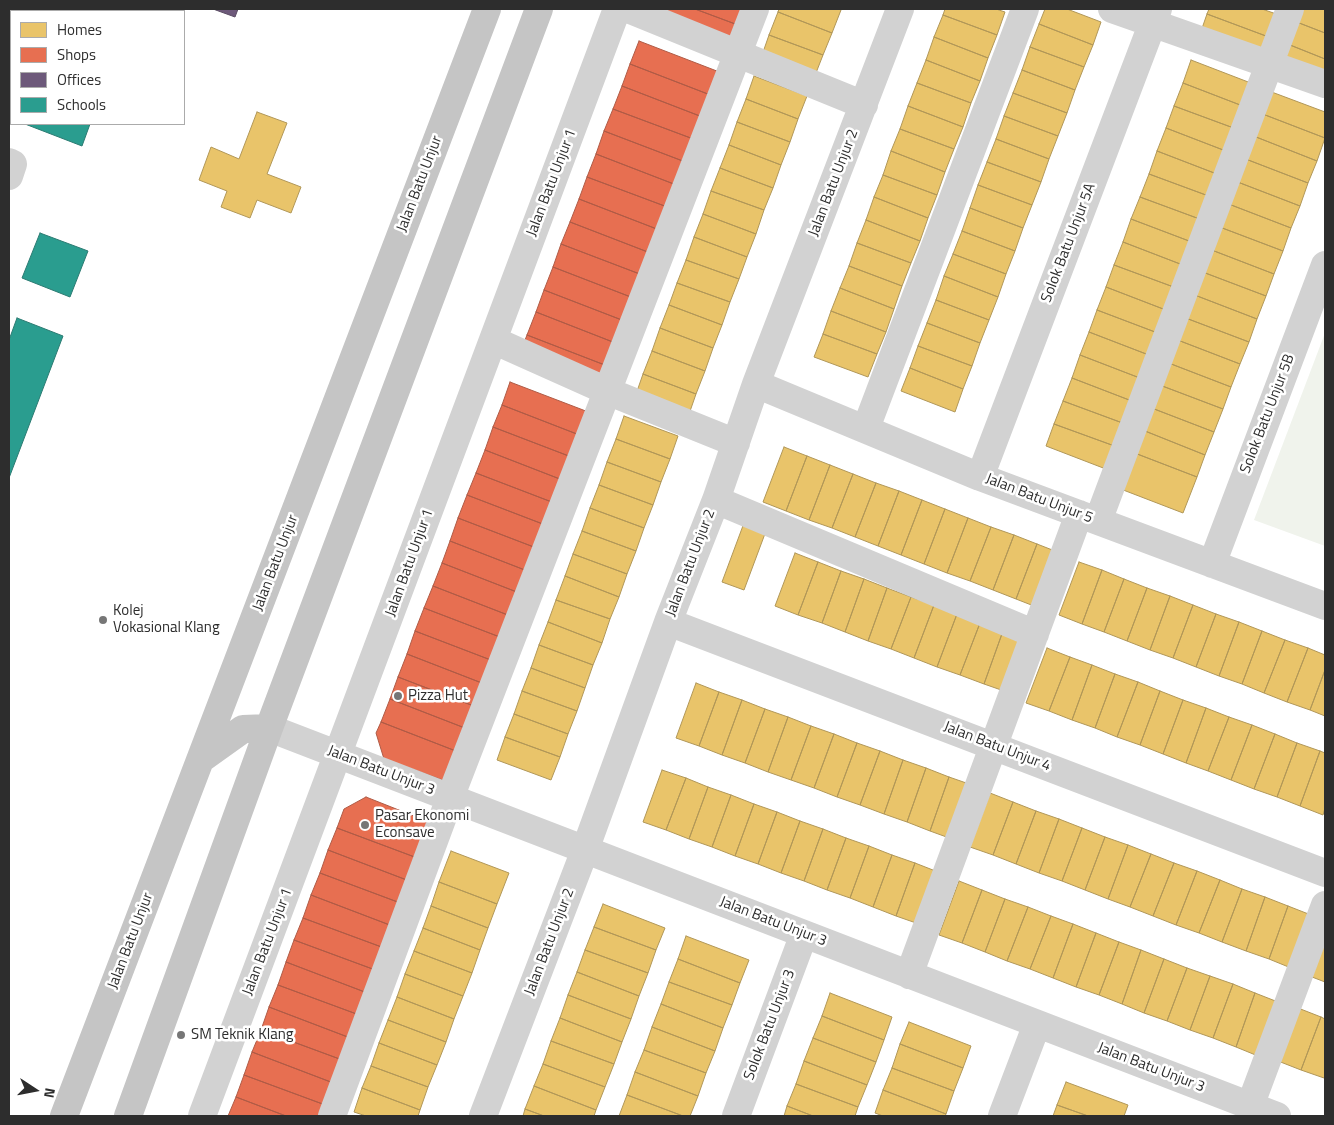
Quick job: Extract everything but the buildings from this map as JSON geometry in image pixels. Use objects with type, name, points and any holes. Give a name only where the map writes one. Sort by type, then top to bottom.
[{"type":"main road","name":"Jalan Batu Unjur","points":[[64,1116],[487,9]]},
{"type":"main road","points":[[128,1116],[269,728],[539,9]]},
{"type":"main road","points":[[201,759],[243,728],[269,728]]},
{"type":"street","name":"Jalan Batu Unjur 1","points":[[202,1116],[617,9]]},
{"type":"street","points":[[628,9],[864,105]]},
{"type":"street","points":[[332,1116],[450,798],[755,9]]},
{"type":"street","name":"Jalan Batu Unjur 2","points":[[483,1116],[585,850],[668,622],[716,500],[756,384],[900,9]]},
{"type":"street","points":[[866,428],[1025,9]]},
{"type":"street","points":[[1112,9],[1155,16],[1269,64],[1325,84]]},
{"type":"street","points":[[909,975],[1035,634],[1088,518],[1290,9]]},
{"type":"street","name":"Solok Batu Unjur 5A","points":[[980,477],[1155,16]]},
{"type":"street","points":[[9,162],[13,164],[9,176]]},
{"type":"street","name":"Solok Batu Unjur 5B","points":[[1212,564],[1325,265]]},
{"type":"street","points":[[493,340],[607,390],[736,443]]},
{"type":"street","name":"Jalan Batu Unjur 5","points":[[756,384],[866,428],[980,477],[1325,606]]},
{"type":"street","points":[[716,500],[1035,634]]},
{"type":"street","name":"Jalan Batu Unjur 4","points":[[668,622],[1325,872]]},
{"type":"street","name":"Jalan Batu Unjur 3","points":[[269,728],[1268,1113]]},
{"type":"street","points":[[1268,1113],[1325,905]]},
{"type":"street","name":"Solok Batu Unjur 3","points":[[736,1116],[804,934]]},
{"type":"street","points":[[1002,1116],[1037,1024]]},
{"type":"shaded area","points":[[1325,333],[1325,546],[1254,520]]},
{"type":"place","name":"Kolej Vokasional Klang","points":[[103,620]]},
{"type":"place","name":"Pizza Hut","points":[[398,696]]},
{"type":"place","name":"Pasar Ekonomi Econsave","points":[[365,825]]},
{"type":"place","name":"SM Teknik Klang","points":[[181,1035]]}]
